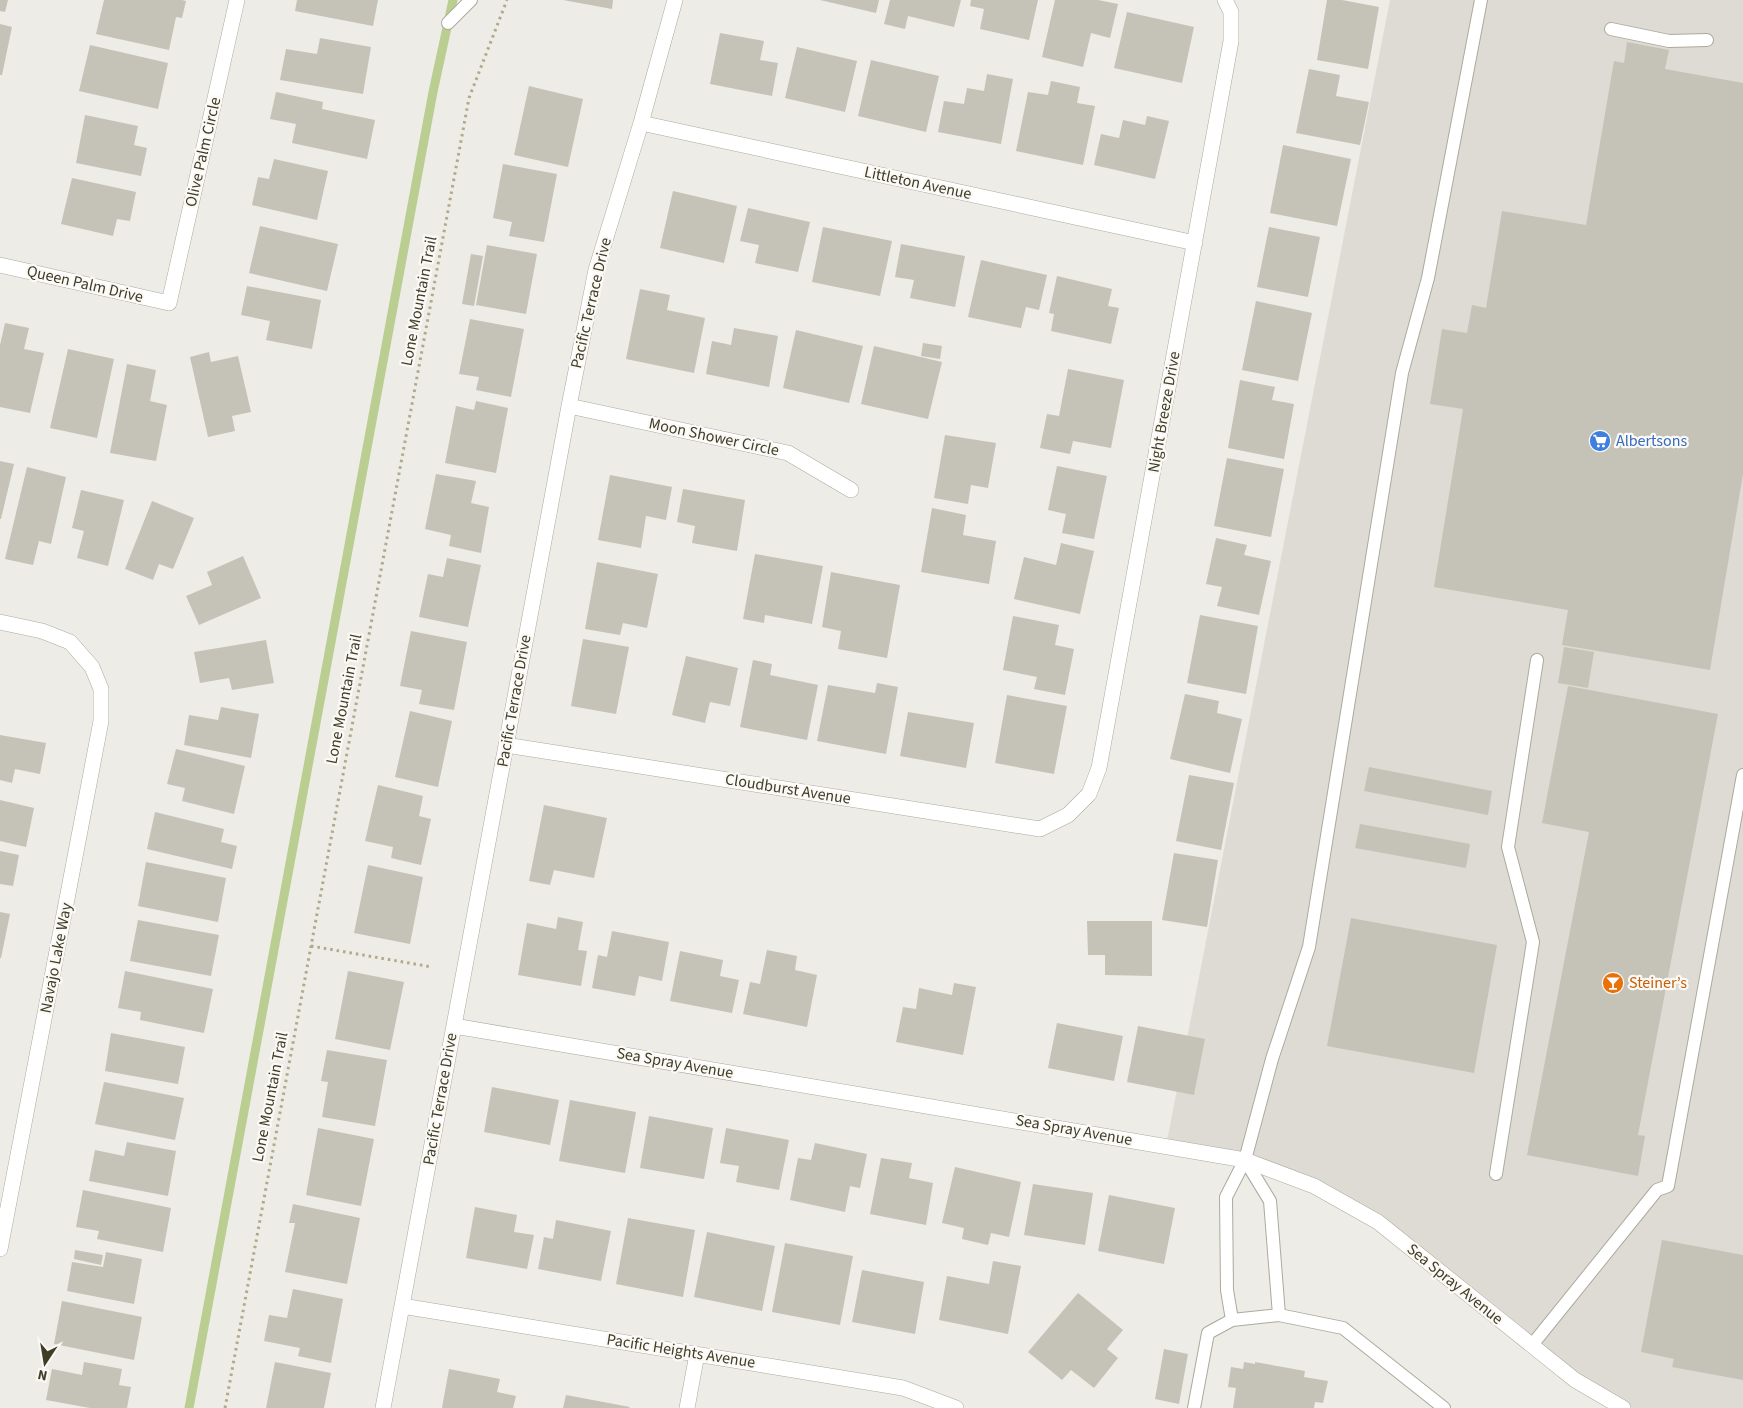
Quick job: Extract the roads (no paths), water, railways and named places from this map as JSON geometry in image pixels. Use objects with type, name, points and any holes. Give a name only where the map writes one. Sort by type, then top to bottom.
[{"type":"street","name":"Olive Palm Circle","points":[[169,304],[237,0]]},
{"type":"street","name":"Pacific Terrace Drive","points":[[383,1408],[568,406],[596,270],[641,123],[674,0]]},
{"type":"street","name":"Night Breeze Drive","points":[[1068,815],[1089,794],[1099,768],[1232,40],[1231,12],[1226,0]]},
{"type":"street","name":"Littleton Avenue","points":[[641,123],[1195,243]]},
{"type":"street","name":"Queen Palm Drive","points":[[0,265],[169,304]]},
{"type":"street","name":"Moon Shower Circle","points":[[568,406],[788,453],[851,490]]},
{"type":"street","name":"Navajo Lake Way","points":[[0,622],[42,631],[70,642],[92,667],[101,689],[101,721],[0,1249]]},
{"type":"street","name":"Cloudburst Avenue","points":[[506,745],[1040,829],[1068,815]]},
{"type":"street","name":"Sea Spray Avenue","points":[[454,1026],[1246,1160],[1314,1186],[1378,1222],[1575,1380],[1623,1408]]},
{"type":"street","name":"Pacific Heights Avenue","points":[[402,1306],[904,1388],[956,1408]]},
{"type":"street","points":[[688,1408],[697,1354]]},
{"type":"lane","points":[[448,23],[471,0]]},
{"type":"lane","points":[[1232,1320],[1227,1290],[1226,1197],[1246,1160],[1272,1059],[1309,947],[1402,374],[1428,278],[1481,0]]},
{"type":"lane","points":[[1611,29],[1669,41],[1707,40]]},
{"type":"lane","points":[[1496,1174],[1533,942],[1508,847],[1537,660]]},
{"type":"lane","points":[[1532,1345],[1657,1190],[1668,1186],[1743,775]]},
{"type":"lane","points":[[1246,1160],[1270,1201],[1278,1315]]},
{"type":"lane","points":[[1194,1408],[1208,1333],[1232,1320],[1278,1315],[1342,1328],[1444,1408]]},
{"type":"waterway","points":[[189,1408],[433,92],[453,0]]},
{"type":"place","name":"Albertsons","points":[[1600,441]]},
{"type":"place","name":"Steiner’s","points":[[1613,983]]}]
